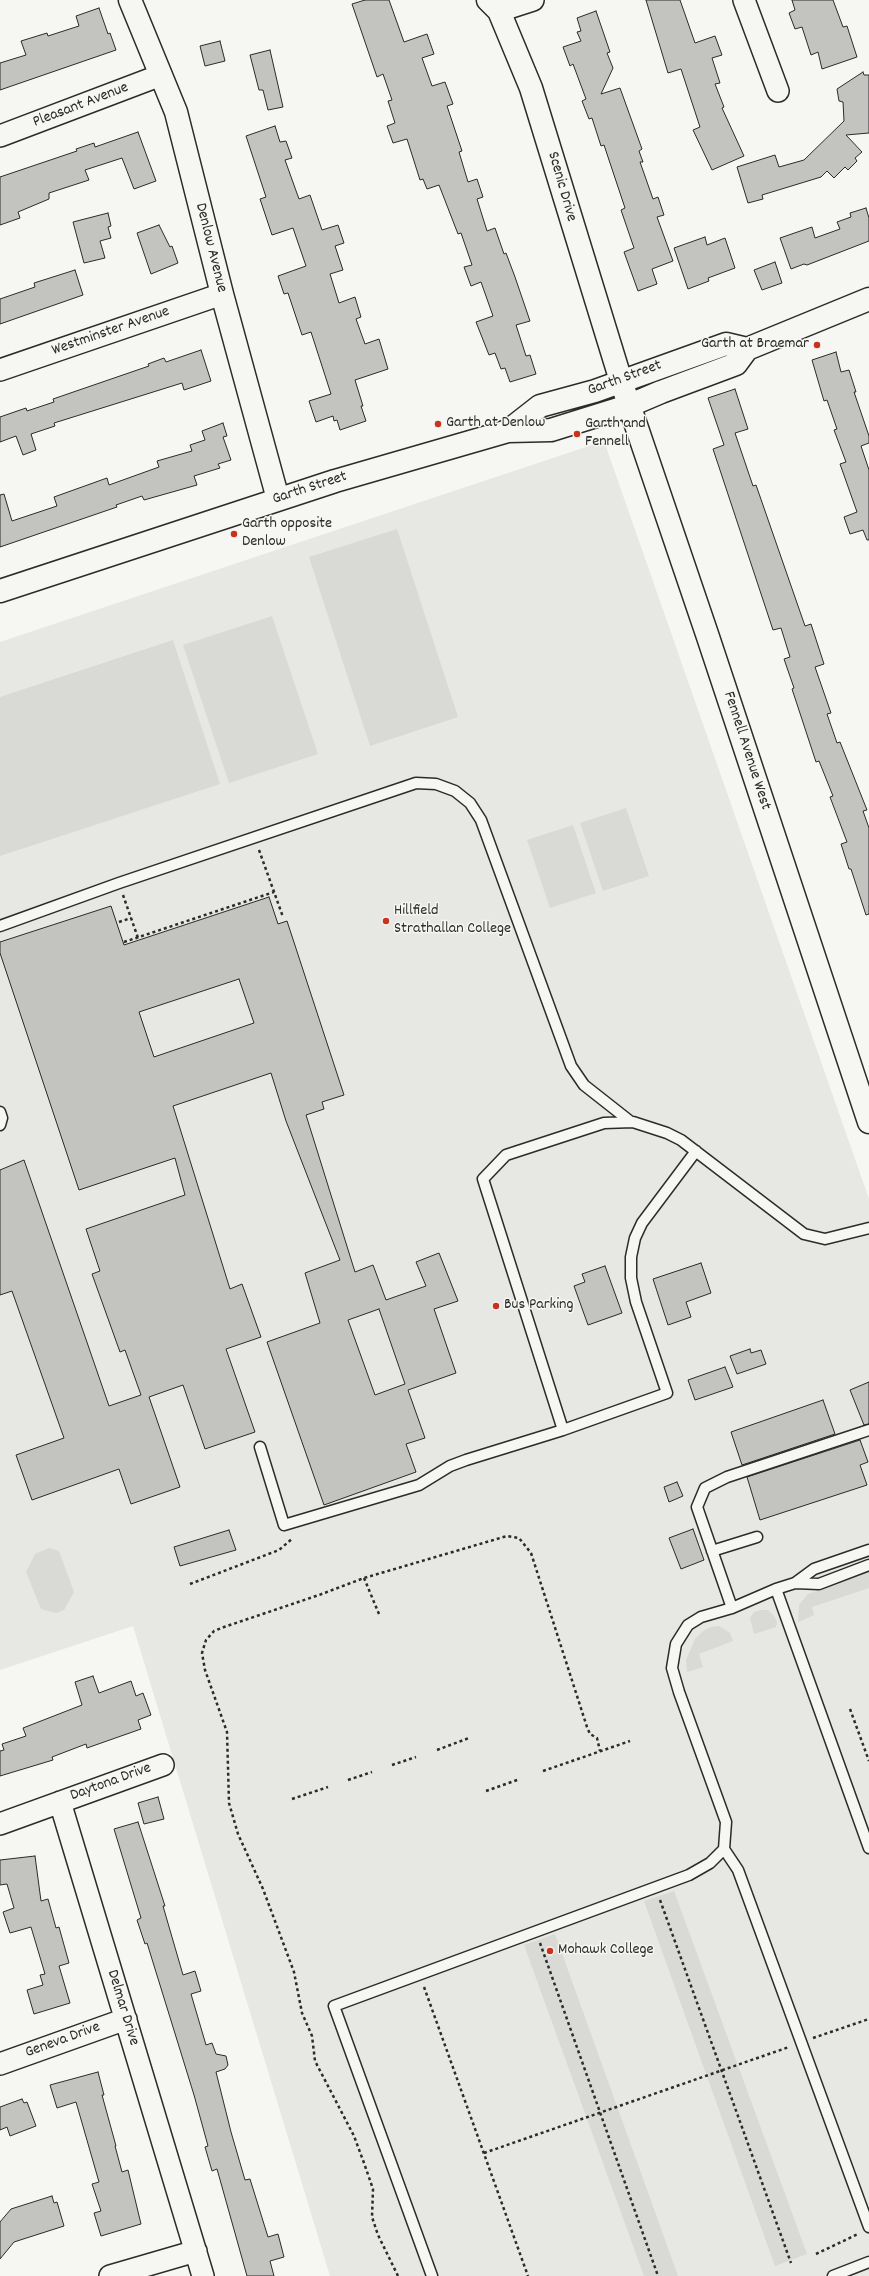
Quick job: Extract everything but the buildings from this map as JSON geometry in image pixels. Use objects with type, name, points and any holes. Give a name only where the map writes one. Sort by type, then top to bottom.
[{"type":"main road","name":"Denlow Avenue","points":[[130,0],[176,112],[222,294],[278,499]]},
{"type":"main road","name":"Scenic Drive","points":[[493,6],[530,88],[545,130],[561,188],[621,381]]},
{"type":"main road","name":"Garth Street","points":[[0,591],[278,499],[508,431],[551,430],[628,406],[660,392],[736,364],[747,349],[869,299]]},
{"type":"main road","name":"Garth Street","points":[[508,431],[540,406],[595,391],[726,344],[747,349]]},
{"type":"main road","name":"Fennell Avenue West","points":[[621,381],[628,406],[708,637],[869,1122]]},
{"type":"street","points":[[493,6],[533,0]]},
{"type":"street","points":[[744,0],[778,91]]},
{"type":"street","name":"Pleasant Avenue","points":[[0,136],[161,75]]},
{"type":"street","name":"Westminster Avenue","points":[[0,370],[222,294]]},
{"type":"street","name":"Daytona Drive","points":[[60,1802],[163,1765]]},
{"type":"street","points":[[0,1824],[60,1802]]},
{"type":"street","name":"Delmar Drive","points":[[60,1802],[203,2276]]},
{"type":"street","name":"Geneva Drive","points":[[0,2064],[126,2019]]},
{"type":"street","points":[[110,2276],[196,2251]]},
{"type":"lane","points":[[0,926],[119,883],[416,783],[436,784],[455,791],[470,803],[481,820],[571,1066],[584,1085],[631,1122]]},
{"type":"lane","points":[[0,1112],[2,1118],[0,1125]]},
{"type":"lane","points":[[563,1430],[483,1179],[492,1167],[506,1155],[604,1123],[631,1122],[667,1133],[696,1151],[794,1228],[804,1234],[825,1239],[869,1228]]},
{"type":"lane","points":[[260,1447],[284,1526],[419,1485],[450,1466],[466,1460],[563,1430],[667,1393],[636,1302],[631,1278],[631,1257],[635,1238],[642,1223],[696,1151]]},
{"type":"lane","points":[[732,1608],[697,1507],[705,1488],[727,1476],[869,1430]]},
{"type":"lane","points":[[712,1550],[757,1537]]},
{"type":"lane","points":[[795,1583],[814,1568],[869,1550]]},
{"type":"lane","points":[[866,2229],[738,1870],[724,1849],[726,1822],[678,1692],[672,1668],[676,1644],[688,1625],[701,1617],[732,1608],[776,1589],[795,1583],[819,1584],[869,1565]]},
{"type":"lane","points":[[776,1589],[869,1848]]},
{"type":"lane","points":[[432,2276],[334,2006],[689,1875],[710,1863],[724,1849]]},
{"type":"lane","points":[[833,2276],[869,2262]]},
{"type":"path","points":[[255,837],[283,917]]},
{"type":"path","points":[[119,883],[138,938]]},
{"type":"path","points":[[124,942],[274,892]]},
{"type":"path","points":[[119,922],[131,918]]},
{"type":"path","points":[[190,1584],[279,1550],[296,1535]]},
{"type":"path","points":[[398,2276],[378,2235],[372,2217],[373,2189],[364,2163],[354,2136],[315,2061],[312,2036],[302,2013],[294,1972],[263,1889],[238,1834],[229,1803],[227,1732],[205,1670],[202,1653],[206,1640],[214,1631],[364,1578],[507,1536],[518,1538],[531,1553],[587,1727],[590,1734],[597,1738],[600,1751]]},
{"type":"path","points":[[364,1578],[380,1614]]},
{"type":"path","points":[[850,1709],[869,1761]]},
{"type":"path","points":[[437,1750],[469,1738]]},
{"type":"path","points":[[543,1771],[630,1740]]},
{"type":"path","points":[[392,1765],[416,1757]]},
{"type":"path","points":[[348,1780],[372,1772]]},
{"type":"path","points":[[486,1791],[520,1779]]},
{"type":"path","points":[[292,1799],[328,1787]]},
{"type":"path","points":[[658,1896],[791,2263]]},
{"type":"path","points":[[539,1939],[658,2276]]},
{"type":"path","points":[[419,1975],[528,2276]]},
{"type":"path","points":[[484,2153],[720,2071]]},
{"type":"path","points":[[816,2254],[866,2229]]},
{"type":"shaded area","name":"Hillfield Strathallan College","points":[[604,441],[869,1199],[869,2276],[330,2276],[133,1626],[0,1670],[0,642]]},
{"type":"shaded area","points":[[397,529],[458,717],[370,746],[309,557]]},
{"type":"shaded area","points":[[272,616],[318,754],[229,783],[183,645]]},
{"type":"shaded area","points":[[173,640],[220,784],[0,856],[0,697]]},
{"type":"shaded area","points":[[626,808],[649,876],[603,891],[580,823]]},
{"type":"shaded area","points":[[573,825],[596,893],[550,908],[527,840]]},
{"type":"shaded area","points":[[49,1548],[59,1551],[74,1592],[64,1610],[56,1613],[41,1609],[26,1572],[35,1554]]},
{"type":"shaded area","points":[[869,1572],[869,1588],[812,1607],[814,1615],[798,1622],[799,1605],[808,1594]]},
{"type":"shaded area","points":[[768,1610],[774,1616],[777,1622],[776,1627],[754,1634],[750,1618],[754,1612]]},
{"type":"shaded area","points":[[719,1626],[730,1633],[733,1641],[699,1654],[703,1667],[687,1672],[686,1660],[695,1639],[703,1631],[711,1627]]},
{"type":"shaded area","points":[[674,1891],[807,2254],[775,2266],[644,1901]]},
{"type":"shaded area","points":[[555,1934],[678,2276],[644,2276],[524,1945]]},
{"type":"place","name":"Garth at Braemar","points":[[817,345]]},
{"type":"place","name":"Garth at Denlow","points":[[438,424]]},
{"type":"place","name":"Garth and Fennell","points":[[577,434]]},
{"type":"place","name":"Garth opposite Denlow","points":[[234,534]]},
{"type":"place","name":"Hillfield Strathallan College","points":[[386,921]]},
{"type":"place","name":"Bus Parking","points":[[496,1306]]},
{"type":"place","name":"Mohawk College","points":[[550,1951]]}]
